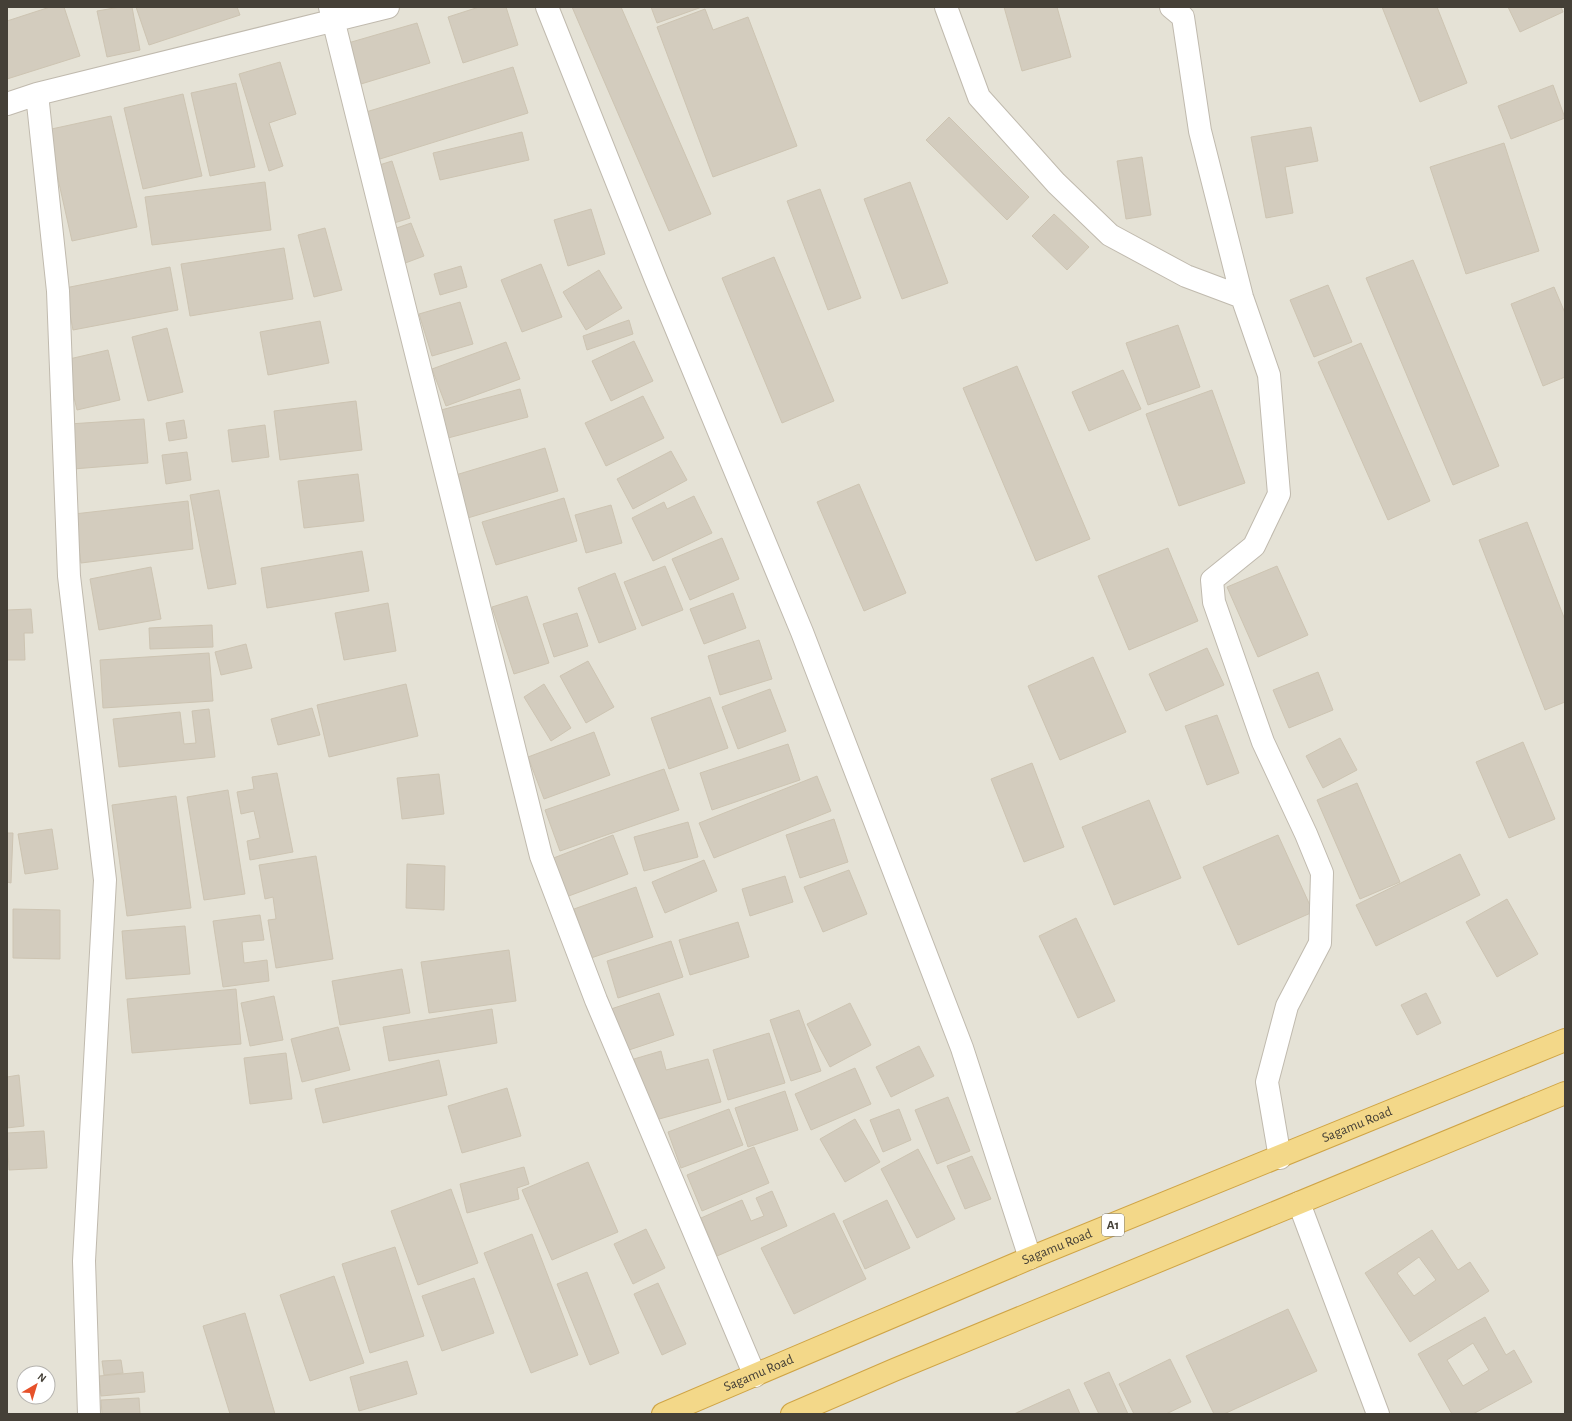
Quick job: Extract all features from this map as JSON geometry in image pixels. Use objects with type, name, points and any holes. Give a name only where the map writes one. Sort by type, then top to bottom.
[{"type":"highway","name":"Sagamu Road","points":[[663,1414],[1030,1258],[1280,1158],[1565,1040]]},
{"type":"highway","points":[[792,1414],[901,1367],[1565,1093]]},
{"type":"street","points":[[7,104],[37,94],[331,13],[382,7]]},
{"type":"street","points":[[331,13],[388,7]]},
{"type":"street","points":[[547,7],[656,280],[805,639],[962,1048],[1030,1258]]},
{"type":"street","points":[[946,7],[979,97],[1056,183],[1110,235],[1186,276],[1242,297]]},
{"type":"street","points":[[1171,7],[1183,16],[1200,131],[1242,297],[1269,376],[1279,494],[1254,546],[1212,580],[1214,602],[1263,742],[1306,834],[1322,873],[1320,943],[1287,1006],[1267,1082],[1280,1158]]},
{"type":"street","points":[[331,13],[541,856],[596,1000],[755,1376]]},
{"type":"street","points":[[37,94],[58,291],[69,576],[105,880],[84,1261],[89,1414]]},
{"type":"street","points":[[1299,1203],[1378,1414]]},
{"type":"shaded area","points":[[7,7],[1565,7],[1565,1414],[7,1414]]},
{"type":"building","points":[[50,7],[64,7],[80,56],[7,79],[7,21]]},
{"type":"building","points":[[120,7],[132,7],[140,50],[107,57],[97,11]]},
{"type":"building","points":[[136,7],[237,7],[240,15],[149,45]]},
{"type":"building","points":[[479,7],[506,7],[518,45],[463,63],[448,17]]},
{"type":"building","points":[[572,7],[621,7],[711,214],[669,231]]},
{"type":"building","points":[[651,7],[702,7],[657,23]]},
{"type":"building","points":[[1004,7],[1057,7],[1071,57],[1022,71]]},
{"type":"building","points":[[1382,7],[1437,7],[1467,83],[1420,102]]},
{"type":"building","points":[[1508,7],[1561,7],[1563,12],[1520,32]]},
{"type":"building","points":[[705,9],[713,30],[748,17],[797,146],[713,177],[657,27]]},
{"type":"building","points":[[417,23],[430,63],[361,84],[348,43]]},
{"type":"building","points":[[280,62],[296,114],[269,123],[283,166],[269,171],[239,74]]},
{"type":"building","points":[[513,67],[528,113],[380,159],[366,112]]},
{"type":"building","points":[[236,83],[255,167],[210,176],[191,93]]},
{"type":"building","points":[[1553,85],[1565,118],[1511,139],[1498,106]]},
{"type":"building","points":[[183,94],[202,176],[143,189],[124,108]]},
{"type":"building","points":[[111,116],[137,227],[72,241],[47,130]]},
{"type":"building","points":[[949,117],[1029,197],[1007,220],[926,140]]},
{"type":"building","points":[[1311,127],[1318,161],[1285,167],[1293,213],[1266,218],[1251,137]]},
{"type":"building","points":[[522,132],[529,160],[440,180],[433,153]]},
{"type":"building","points":[[1504,143],[1539,251],[1466,274],[1430,167]]},
{"type":"building","points":[[1142,157],[1151,215],[1126,219],[1117,161]]},
{"type":"building","points":[[392,161],[410,218],[391,224],[373,167]]},
{"type":"building","points":[[265,182],[271,230],[152,245],[145,197]]},
{"type":"building","points":[[910,182],[948,283],[902,299],[864,199]]},
{"type":"building","points":[[820,189],[861,298],[828,310],[787,201]]},
{"type":"building","points":[[591,209],[605,254],[568,266],[554,220]]},
{"type":"building","points":[[1054,214],[1089,247],[1067,270],[1032,236]]},
{"type":"building","points":[[411,223],[424,256],[400,265],[388,231]]},
{"type":"building","points":[[325,228],[342,290],[314,297],[298,235]]},
{"type":"building","points":[[284,248],[293,299],[190,316],[181,264]]},
{"type":"building","points":[[774,257],[834,401],[782,423],[722,278]]},
{"type":"building","points":[[1413,260],[1499,466],[1453,485],[1366,278]]},
{"type":"building","points":[[541,264],[562,317],[522,332],[501,280]]},
{"type":"building","points":[[461,266],[467,287],[440,295],[434,274]]},
{"type":"building","points":[[170,267],[178,310],[73,330],[65,288]]},
{"type":"building","points":[[599,270],[622,308],[586,330],[563,292]]},
{"type":"building","points":[[1328,285],[1352,342],[1314,357],[1290,300]]},
{"type":"building","points":[[1554,287],[1565,313],[1565,377],[1543,386],[1511,304]]},
{"type":"building","points":[[460,302],[473,344],[432,356],[419,314]]},
{"type":"building","points":[[629,320],[633,334],[587,350],[583,336]]},
{"type":"building","points":[[320,321],[329,363],[268,375],[260,332]]},
{"type":"building","points":[[1178,325],[1200,387],[1148,405],[1126,343]]},
{"type":"building","points":[[167,328],[183,392],[148,401],[132,337]]},
{"type":"building","points":[[634,341],[653,381],[611,401],[592,361]]},
{"type":"building","points":[[506,342],[520,379],[446,406],[432,369]]},
{"type":"building","points":[[1361,343],[1430,501],[1388,520],[1318,362]]},
{"type":"building","points":[[108,350],[120,400],[77,410],[65,360]]},
{"type":"building","points":[[1017,366],[1090,539],[1036,561],[963,388]]},
{"type":"building","points":[[1123,370],[1141,409],[1089,431],[1072,392]]},
{"type":"building","points":[[520,389],[528,417],[448,438],[441,410]]},
{"type":"building","points":[[1212,390],[1245,483],[1179,506],[1146,414]]},
{"type":"building","points":[[643,396],[664,438],[606,466],[585,423]]},
{"type":"building","points":[[356,401],[362,450],[280,460],[274,411]]},
{"type":"building","points":[[144,419],[148,463],[73,469],[69,424]]},
{"type":"building","points":[[184,420],[187,438],[169,441],[166,423]]},
{"type":"building","points":[[265,425],[269,457],[232,462],[228,430]]},
{"type":"building","points":[[545,448],[558,491],[461,520],[449,477]]},
{"type":"building","points":[[671,451],[687,480],[633,509],[617,479]]},
{"type":"building","points":[[187,452],[191,480],[166,484],[162,455]]},
{"type":"building","points":[[358,474],[364,521],[304,528],[298,481]]},
{"type":"building","points":[[859,484],[906,593],[864,611],[817,502]]},
{"type":"building","points":[[219,490],[236,584],[208,589],[190,495]]},
{"type":"building","points":[[694,496],[712,533],[653,561],[632,518],[664,502],[667,509]]},
{"type":"building","points":[[564,498],[577,541],[496,565],[482,522]]},
{"type":"building","points":[[188,501],[193,549],[81,563],[74,514]]},
{"type":"building","points":[[611,505],[622,543],[586,553],[575,515]]},
{"type":"building","points":[[1527,522],[1565,620],[1565,702],[1545,710],[1479,540]]},
{"type":"building","points":[[722,538],[739,579],[690,600],[672,559]]},
{"type":"building","points":[[1168,548],[1198,621],[1129,650],[1098,576]]},
{"type":"building","points":[[362,551],[369,591],[267,608],[261,568]]},
{"type":"building","points":[[665,566],[683,610],[642,626],[624,582]]},
{"type":"building","points":[[1277,566],[1308,635],[1258,657],[1227,587]]},
{"type":"building","points":[[151,567],[161,619],[99,630],[90,579]]},
{"type":"building","points":[[615,573],[636,629],[599,643],[578,588]]},
{"type":"building","points":[[733,593],[746,628],[704,644],[690,609]]},
{"type":"building","points":[[527,596],[549,663],[514,674],[492,607]]},
{"type":"building","points":[[388,603],[396,651],[344,660],[335,613]]},
{"type":"building","points":[[31,609],[33,633],[24,633],[25,660],[7,660],[7,610]]},
{"type":"building","points":[[577,613],[588,646],[554,657],[543,624]]},
{"type":"building","points":[[212,625],[213,647],[150,649],[149,628]]},
{"type":"building","points":[[759,640],[772,679],[720,695],[708,656]]},
{"type":"building","points":[[246,644],[252,668],[221,675],[215,652]]},
{"type":"building","points":[[1207,648],[1224,685],[1166,711],[1149,674]]},
{"type":"building","points":[[209,653],[213,701],[103,708],[100,660]]},
{"type":"building","points":[[1093,657],[1126,732],[1060,760],[1028,686]]},
{"type":"building","points":[[588,661],[614,707],[586,723],[560,676]]},
{"type":"building","points":[[1318,672],[1333,710],[1289,728],[1273,690]]},
{"type":"building","points":[[406,684],[418,736],[329,757],[317,705]]},
{"type":"building","points":[[544,684],[571,728],[551,741],[524,697]]},
{"type":"building","points":[[770,689],[786,731],[738,749],[722,707]]},
{"type":"building","points":[[710,697],[728,748],[669,769],[651,718]]},
{"type":"building","points":[[312,708],[320,735],[278,745],[271,719]]},
{"type":"building","points":[[209,709],[215,757],[119,767],[113,719],[180,712],[184,744],[196,743],[192,711]]},
{"type":"building","points":[[1217,715],[1239,773],[1207,785],[1185,726]]},
{"type":"building","points":[[594,732],[610,775],[544,799],[528,757]]},
{"type":"building","points":[[1340,738],[1357,770],[1323,788],[1306,756]]},
{"type":"building","points":[[1523,742],[1555,819],[1509,838],[1476,762]]},
{"type":"building","points":[[788,744],[800,780],[712,810],[700,773]]},
{"type":"building","points":[[1032,763],[1064,847],[1024,862],[991,779]]},
{"type":"building","points":[[664,769],[679,810],[560,851],[545,810]]},
{"type":"building","points":[[277,773],[293,852],[250,860],[247,841],[260,838],[254,811],[241,814],[237,792],[254,789],[252,777]]},
{"type":"building","points":[[439,774],[444,814],[402,819],[397,778]]},
{"type":"building","points":[[817,776],[831,811],[714,858],[699,823]]},
{"type":"building","points":[[1357,783],[1400,882],[1360,899],[1317,800]]},
{"type":"building","points":[[228,790],[245,894],[204,900],[187,797]]},
{"type":"building","points":[[176,796],[191,908],[127,916],[112,805]]},
{"type":"building","points":[[1149,800],[1181,878],[1114,905],[1082,827]]},
{"type":"building","points":[[834,819],[848,862],[800,878],[786,835]]},
{"type":"building","points":[[688,822],[698,857],[644,871],[634,837]]},
{"type":"building","points":[[52,829],[58,869],[25,874],[18,834]]},
{"type":"building","points":[[7,833],[13,833],[11,883],[7,882]]},
{"type":"building","points":[[613,835],[628,874],[566,897],[551,859]]},
{"type":"building","points":[[1278,835],[1313,912],[1238,945],[1203,867]]},
{"type":"building","points":[[1460,854],[1480,895],[1376,946],[1356,905]]},
{"type":"building","points":[[316,856],[333,959],[276,968],[268,920],[276,919],[273,897],[265,899],[259,865]]},
{"type":"building","points":[[704,860],[717,891],[665,913],[652,882]]},
{"type":"building","points":[[407,864],[445,866],[444,910],[406,908]]},
{"type":"building","points":[[849,870],[867,914],[823,932],[804,887]]},
{"type":"building","points":[[785,876],[793,902],[750,916],[742,889]]},
{"type":"building","points":[[636,887],[653,937],[591,958],[574,909]]},
{"type":"building","points":[[1507,899],[1538,954],[1497,977],[1466,922]]},
{"type":"building","points":[[13,909],[60,910],[60,959],[13,958]]},
{"type":"building","points":[[260,915],[264,940],[242,942],[244,963],[267,960],[269,981],[223,987],[213,921]]},
{"type":"building","points":[[1076,918],[1115,1001],[1078,1018],[1039,936]]},
{"type":"building","points":[[738,922],[749,957],[690,975],[679,940]]},
{"type":"building","points":[[185,926],[190,974],[126,979],[122,931]]},
{"type":"building","points":[[671,941],[683,977],[618,998],[607,961]]},
{"type":"building","points":[[509,950],[516,1001],[429,1013],[421,962]]},
{"type":"building","points":[[402,969],[410,1013],[340,1025],[332,981]]},
{"type":"building","points":[[236,989],[241,1044],[132,1053],[127,999]]},
{"type":"building","points":[[659,993],[674,1035],[626,1051],[611,1009]]},
{"type":"building","points":[[1426,993],[1441,1023],[1417,1035],[1401,1005]]},
{"type":"building","points":[[274,996],[283,1040],[250,1046],[241,1003]]},
{"type":"building","points":[[850,1003],[871,1045],[830,1067],[807,1024]]},
{"type":"building","points":[[492,1009],[497,1043],[389,1061],[383,1027]]},
{"type":"building","points":[[799,1010],[821,1071],[791,1081],[770,1020]]},
{"type":"building","points":[[338,1027],[350,1070],[302,1082],[291,1039]]},
{"type":"building","points":[[769,1033],[785,1083],[728,1100],[713,1050]]},
{"type":"building","points":[[919,1046],[934,1076],[891,1097],[876,1067]]},
{"type":"building","points":[[661,1051],[666,1070],[708,1059],[721,1102],[652,1121],[634,1059]]},
{"type":"building","points":[[286,1053],[292,1099],[250,1104],[244,1058]]},
{"type":"building","points":[[439,1060],[447,1095],[323,1123],[315,1089]]},
{"type":"building","points":[[855,1068],[871,1104],[811,1130],[795,1094]]},
{"type":"building","points":[[19,1075],[24,1126],[7,1128],[7,1077]]},
{"type":"building","points":[[507,1088],[521,1136],[462,1153],[448,1106]]},
{"type":"building","points":[[785,1091],[798,1130],[748,1147],[735,1108]]},
{"type":"building","points":[[948,1097],[970,1151],[937,1164],[915,1110]]},
{"type":"building","points":[[729,1109],[743,1145],[681,1168],[668,1132]]},
{"type":"building","points":[[899,1109],[911,1140],[883,1152],[870,1120]]},
{"type":"building","points":[[855,1119],[880,1162],[845,1182],[820,1139]]},
{"type":"building","points":[[44,1131],[47,1168],[9,1170],[7,1133]]},
{"type":"building","points":[[754,1147],[769,1183],[702,1211],[687,1175]]},
{"type":"building","points":[[918,1149],[955,1219],[917,1238],[881,1169]]},
{"type":"building","points":[[972,1156],[991,1199],[965,1209],[947,1166]]},
{"type":"building","points":[[588,1162],[618,1232],[552,1260],[522,1190]]},
{"type":"building","points":[[524,1167],[529,1184],[517,1188],[519,1199],[467,1213],[460,1184]]},
{"type":"building","points":[[451,1189],[478,1263],[418,1285],[391,1211]]},
{"type":"building","points":[[772,1191],[787,1226],[717,1256],[701,1218],[742,1200],[751,1221],[764,1216],[756,1198]]},
{"type":"building","points":[[887,1200],[910,1248],[865,1269],[843,1221]]},
{"type":"building","points":[[834,1213],[866,1279],[794,1314],[761,1248]]},
{"type":"building","points":[[646,1229],[665,1268],[633,1284],[614,1244]]},
{"type":"building","points":[[1432,1230],[1458,1270],[1470,1262],[1489,1291],[1410,1342],[1365,1273]],"holes":[[[1419,1257],[1436,1280],[1414,1296],[1397,1273]]]},
{"type":"building","points":[[532,1234],[578,1355],[531,1373],[484,1253]]},
{"type":"building","points":[[395,1247],[424,1336],[370,1353],[342,1264]]},
{"type":"building","points":[[587,1272],[619,1353],[590,1365],[557,1284]]},
{"type":"building","points":[[334,1276],[364,1363],[310,1381],[280,1295]]},
{"type":"building","points":[[474,1278],[494,1333],[442,1351],[422,1296]]},
{"type":"building","points":[[658,1283],[686,1344],[662,1355],[634,1294]]},
{"type":"building","points":[[1288,1309],[1317,1371],[1224,1414],[1214,1414],[1186,1356]]},
{"type":"building","points":[[245,1313],[275,1414],[230,1414],[203,1326]]},
{"type":"building","points":[[1485,1317],[1506,1355],[1514,1350],[1532,1382],[1473,1414],[1452,1414],[1418,1354]],"holes":[[[1473,1343],[1489,1370],[1463,1386],[1447,1360]]]},
{"type":"building","points":[[1170,1359],[1191,1402],[1166,1414],[1134,1414],[1119,1384]]},
{"type":"building","points":[[121,1360],[123,1373],[104,1375],[102,1361]]},
{"type":"building","points":[[407,1361],[417,1394],[359,1411],[350,1377]]},
{"type":"building","points":[[143,1372],[145,1392],[101,1396],[99,1376]]},
{"type":"building","points":[[1109,1372],[1128,1414],[1099,1414],[1084,1383]]},
{"type":"building","points":[[1069,1389],[1080,1414],[1014,1414]]},
{"type":"building","points":[[139,1398],[140,1414],[102,1414],[101,1400]]}]
